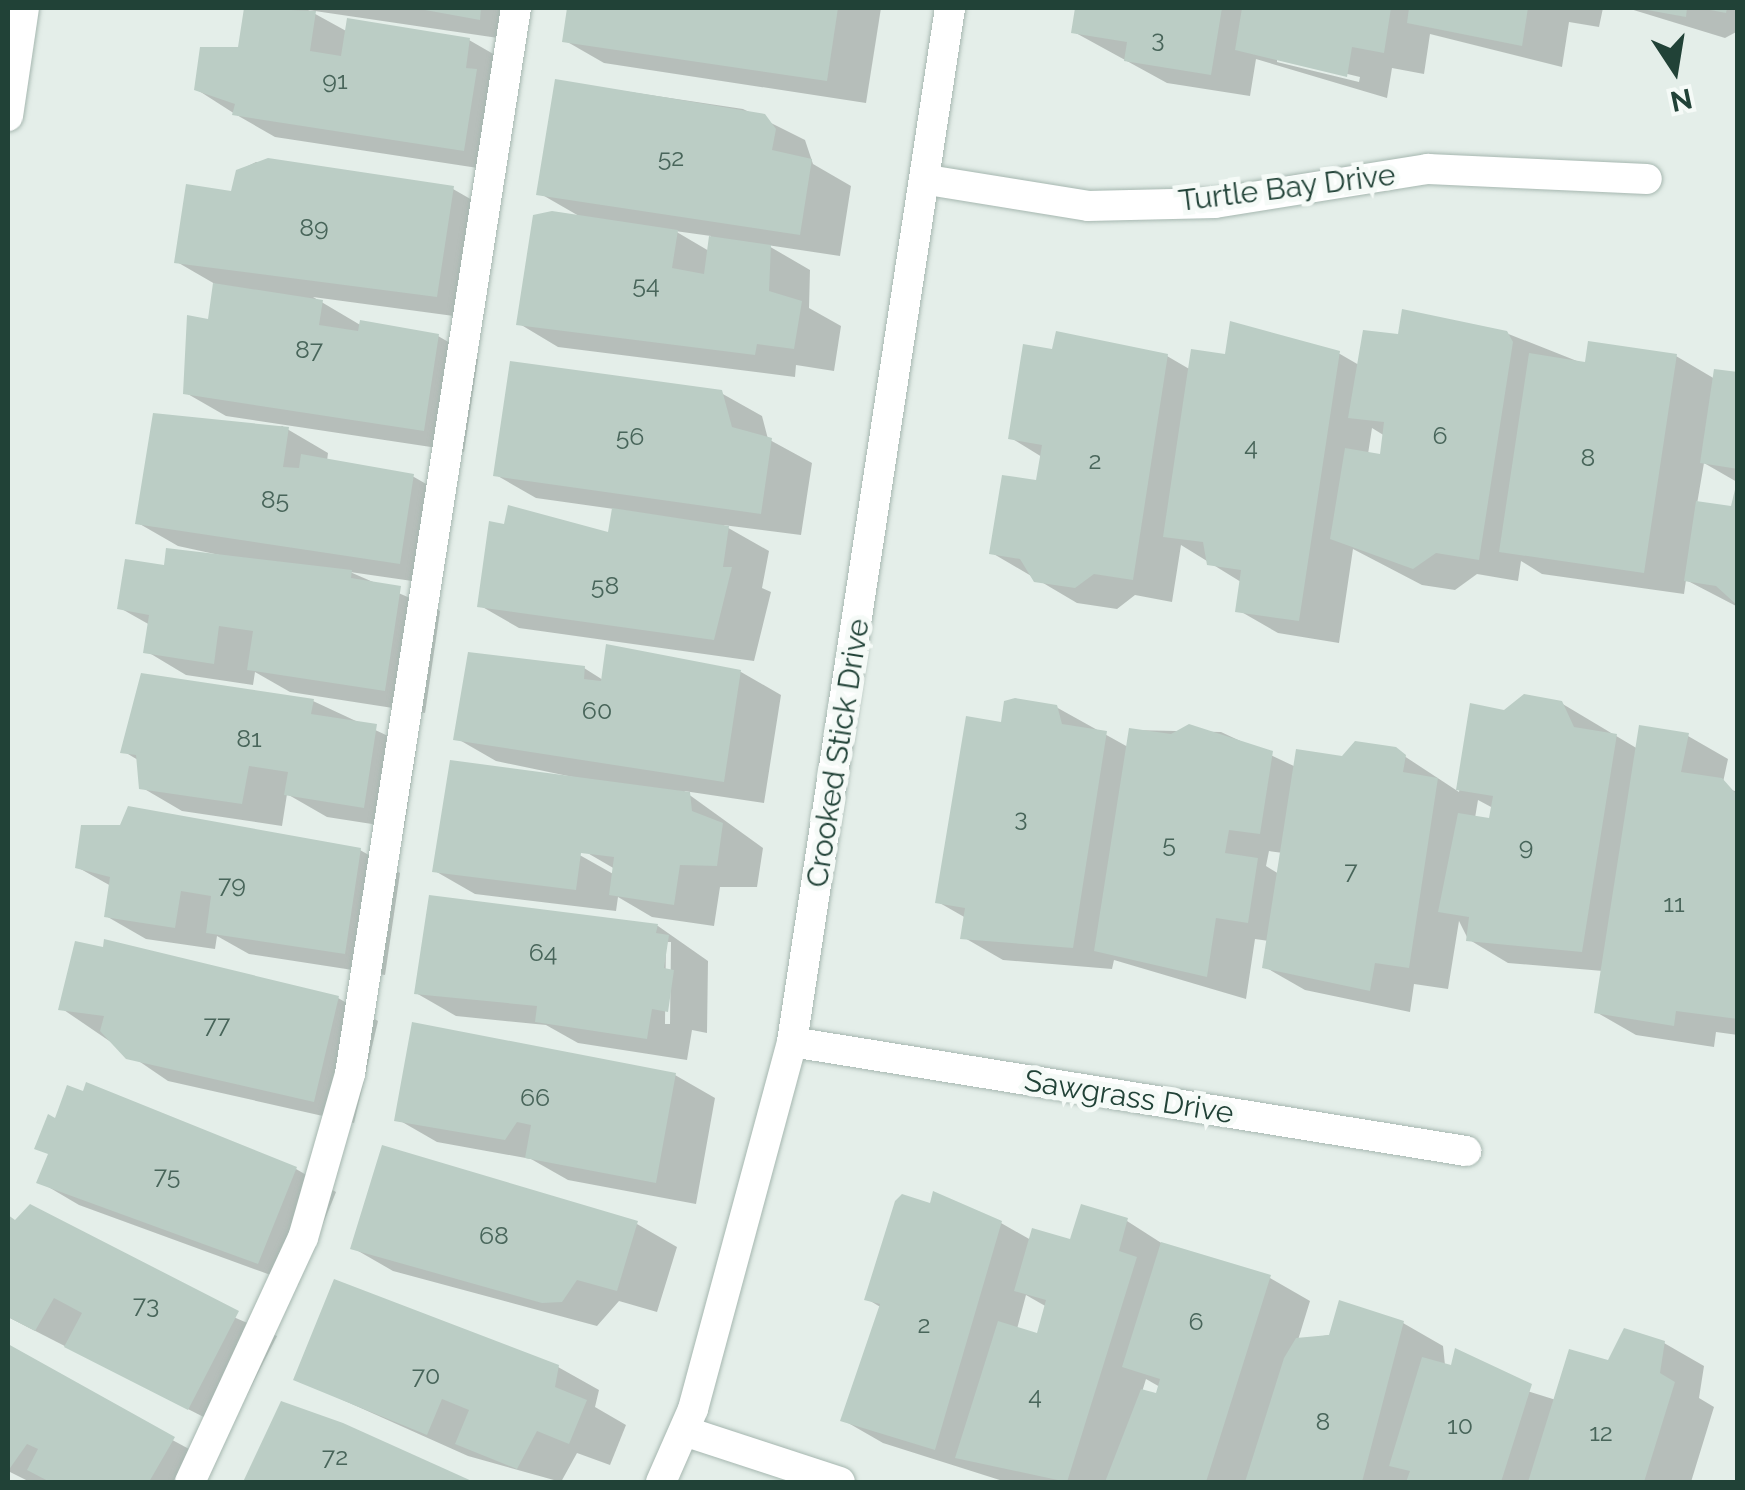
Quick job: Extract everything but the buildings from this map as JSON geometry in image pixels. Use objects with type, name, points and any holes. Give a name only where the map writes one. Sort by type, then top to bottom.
[{"type":"street","points":[[8,116],[24,8]]},
{"type":"street","points":[[190,1482],[303,1238],[350,1074],[516,8]]},
{"type":"street","name":"Crooked Stick Drive","points":[[660,1482],[684,1431],[792,1042],[928,180],[950,8]]},
{"type":"street","name":"Turtle Bay Drive","points":[[928,180],[1088,206],[1215,203],[1428,169],[1647,179]]},
{"type":"street","name":"Sawgrass Drive","points":[[792,1042],[1466,1151]]},
{"type":"street","points":[[684,1431],[840,1482]]}]
